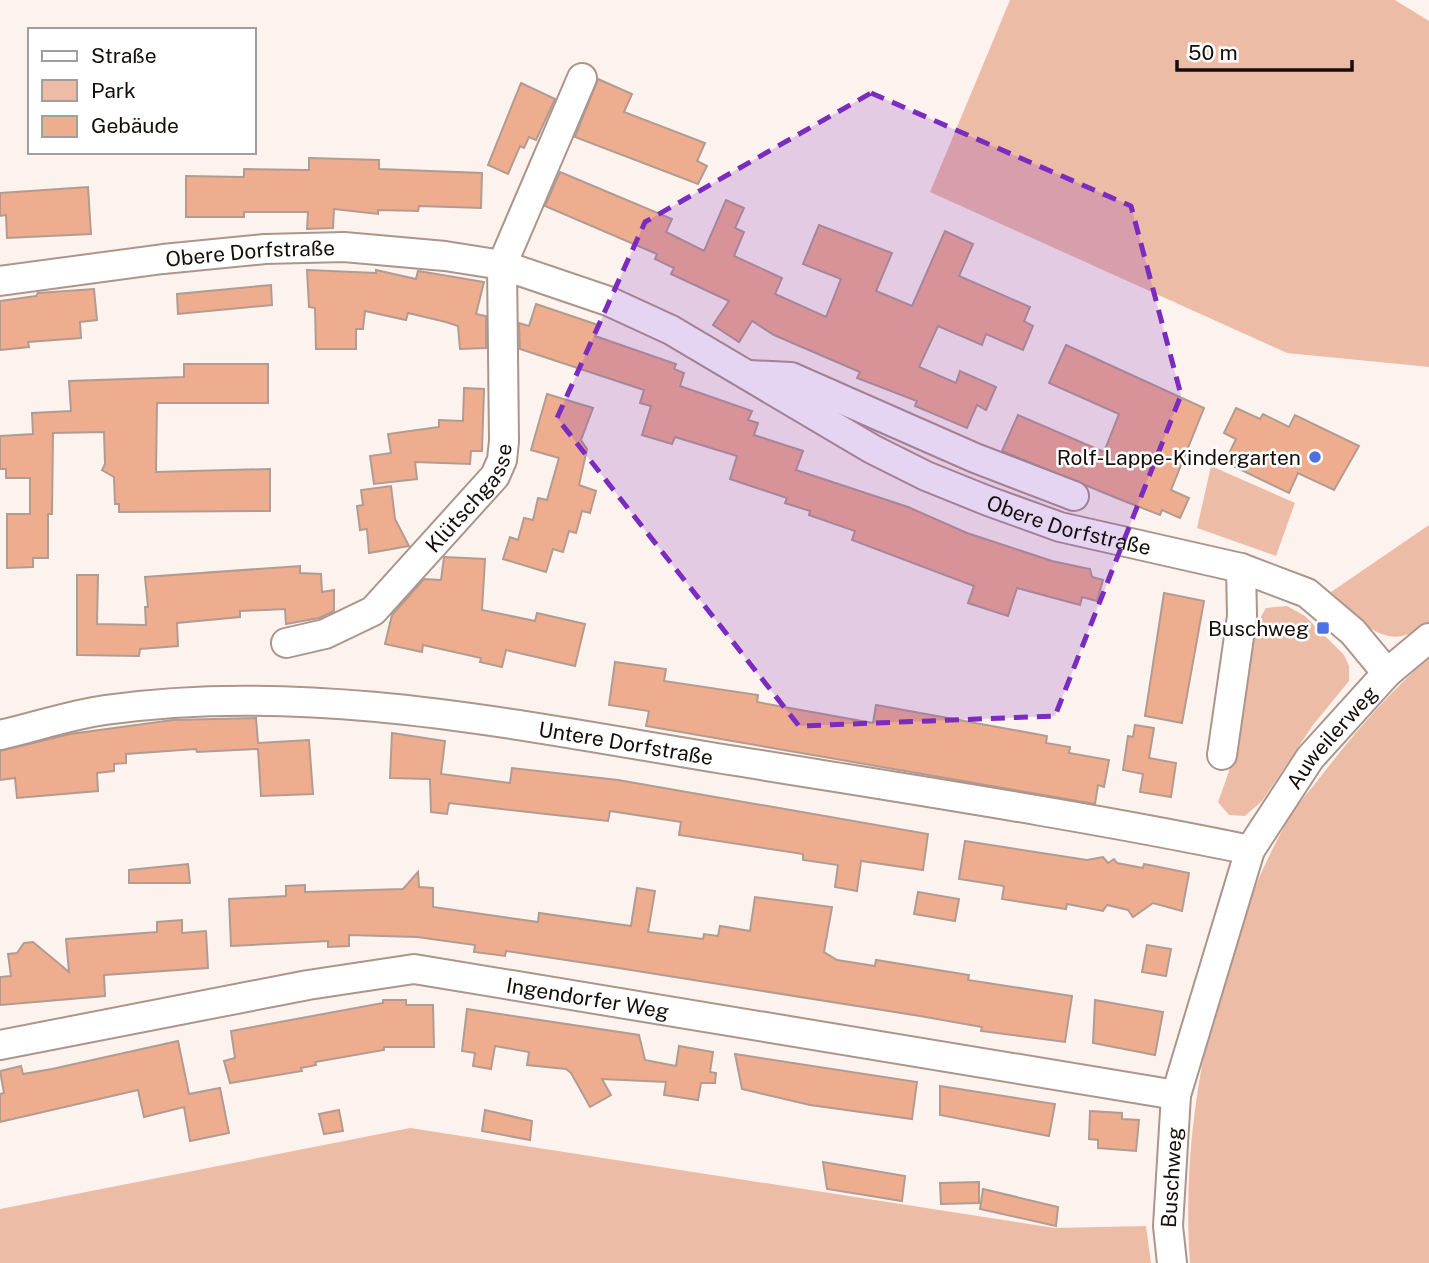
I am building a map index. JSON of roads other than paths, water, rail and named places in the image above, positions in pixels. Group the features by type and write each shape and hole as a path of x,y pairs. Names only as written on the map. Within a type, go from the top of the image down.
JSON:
{"street":[{"path":"502,265 582,78"},
{"name":"Obere Dorfstraße","path":"0,281 163,259 265,249 344,247 432,254 502,265 608,301 671,331 872,449 926,476 1060,527 1241,568 1307,593 1353,632 1387,673"},
{"name":"Klütschgasse","path":"286,643 325,634 373,611 495,476 502,460 504,441 502,265"},
{"name":"Obere Dorfstraße","path":"743,374 790,377 975,458 1074,495"},
{"path":"1222,755 1242,616 1241,568"},
{"name":"Auweilerweg","path":"1250,850 1310,758 1387,673 1429,638"},
{"name":"Untere Dorfstraße","path":"0,735 104,710 223,701 332,704 433,712 989,802 1250,850"},
{"name":"Buschweg","path":"1172,1263 1168,1226 1176,1095 1250,850"},
{"name":"Ingendorfer Weg","path":"0,1045 308,985 414,969 1176,1095"}],"place":[{"name":"Rolf-Lappe-Kindergarten","path":"1315,457"},
{"name":"Buschweg","path":"1323,628"}]}
